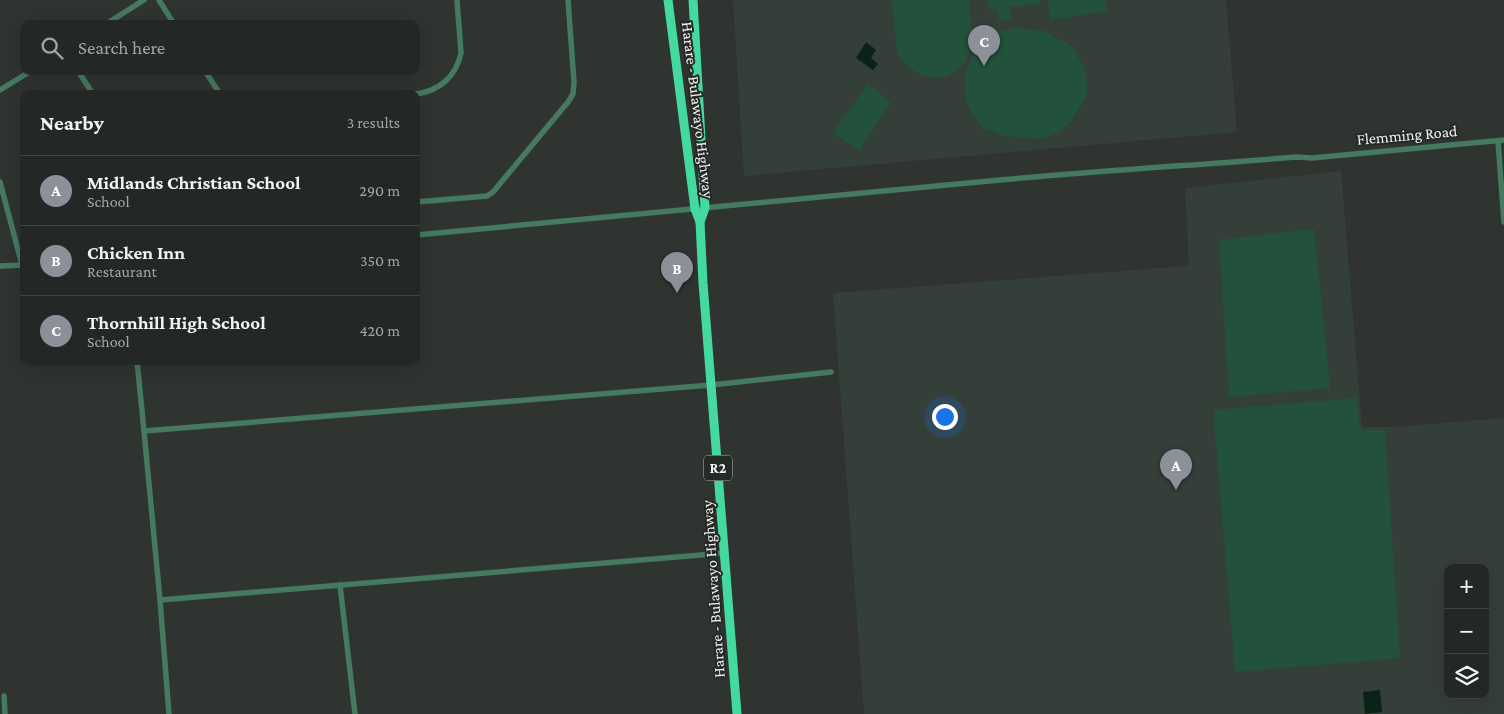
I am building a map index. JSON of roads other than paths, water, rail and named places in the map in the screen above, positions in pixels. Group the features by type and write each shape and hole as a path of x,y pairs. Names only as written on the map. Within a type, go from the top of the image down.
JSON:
{"highway":[{"name":"Harare - Bulawayo Highway","path":"668,0 700,209"},
{"name":"Harare - Bulawayo Highway","path":"693,0 703,283 738,714"}],"street":[{"path":"112,20 144,0"},
{"path":"159,0 172,20"},
{"path":"420,93 440,87 456,70 461,53 457,0"},
{"path":"420,202 487,196 493,192 568,102 572,94 574,82 568,0"},
{"path":"0,90 24,75"},
{"path":"81,75 90,90"},
{"path":"208,75 217,90"},
{"path":"1501,140 1504,222"},
{"name":"Flemming Road","path":"420,235 1010,179 1296,157 1312,158 1501,140"},
{"path":"0,182 20,254"},
{"path":"0,266 20,265"},
{"path":"137,365 169,714"},
{"path":"144,431 711,385 830,372"},
{"path":"160,600 725,553"},
{"path":"340,585 355,714"},
{"path":"4,696 5,714"}],"place":[{"name":"Thornhill High School","path":"984,66"},
{"name":"Chicken Inn","path":"677,293"},
{"name":"Midlands Christian School","path":"1176,490"}]}
